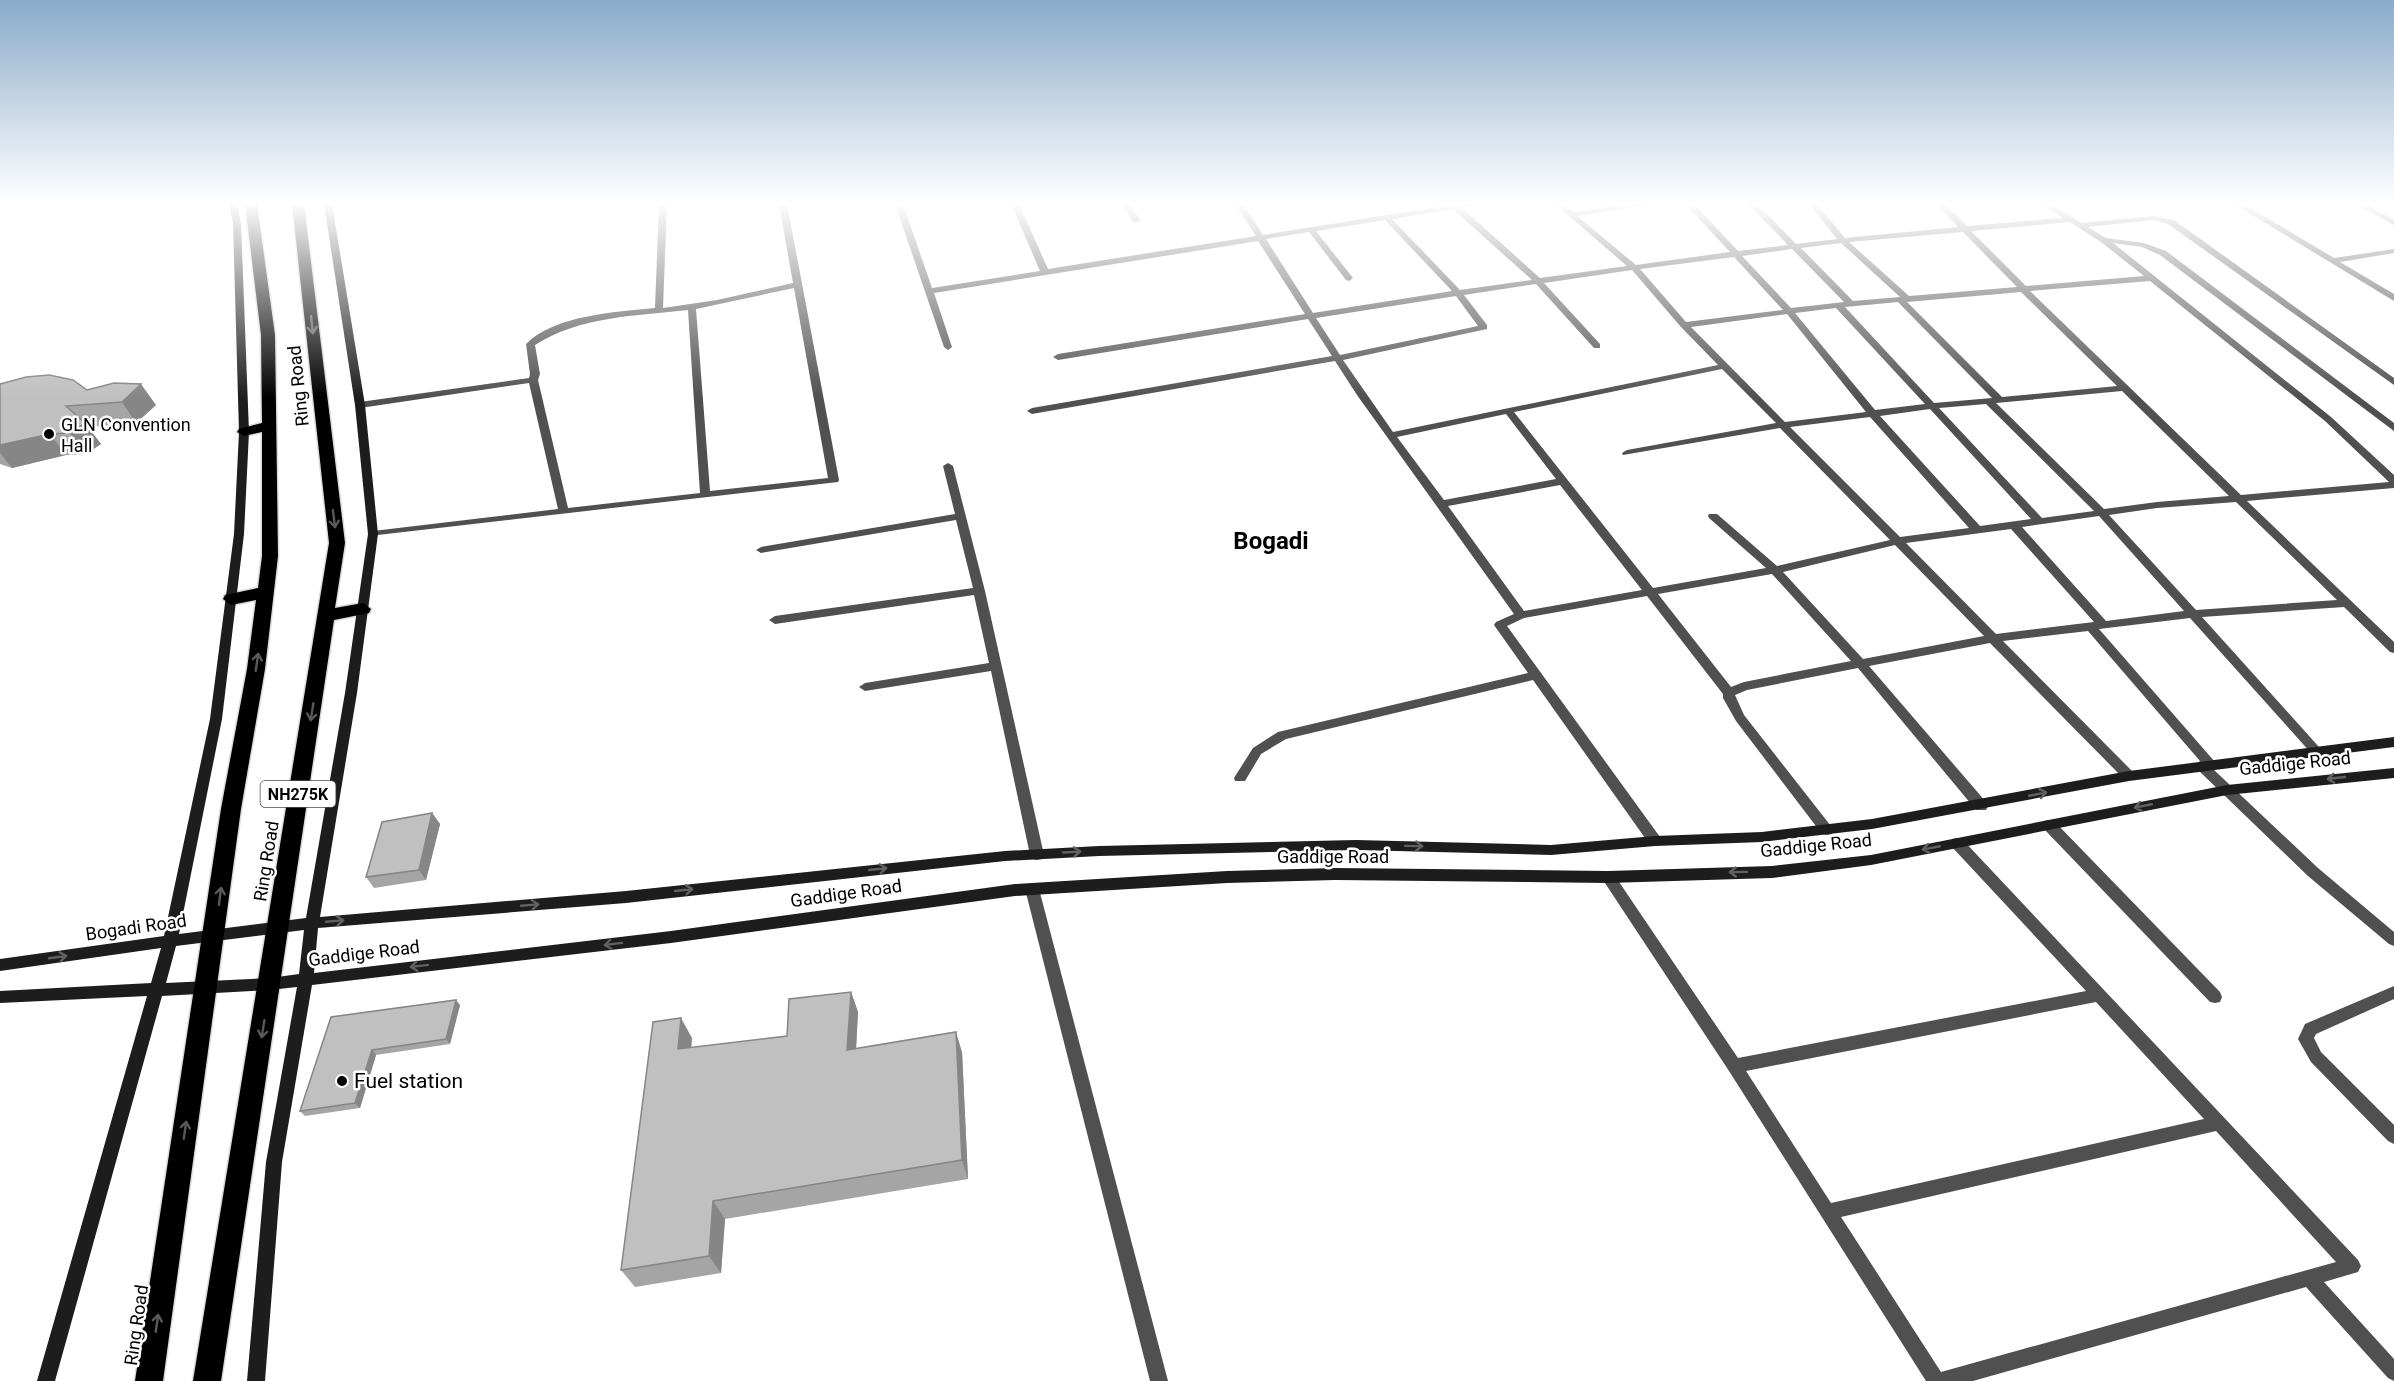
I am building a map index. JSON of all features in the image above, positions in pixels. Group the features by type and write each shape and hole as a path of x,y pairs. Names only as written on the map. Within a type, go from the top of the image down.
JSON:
{"highway":[{"name":"Ring Road","path":"149,1381 215,935 231,809 256,669 270,556 268,335 259,268"},
{"name":"Ring Road","path":"207,1381 270,984 277,926 328,615 337,543 305,268"},
{"path":"244,432 269,426"},
{"path":"231,599 266,592"},
{"path":"328,615 363,609"}],"main road":[{"path":"46,1381 170,942 216,719 239,534 244,432 239,268"},
{"path":"256,1381 274,1162 306,980 312,923 373,534 360,405 338,268"},
{"name":"Gaddige Road","path":"277,926 626,897 1037,855 1356,845 1551,850 1655,841 1762,837 1827,830 1981,806 2129,776 2315,750 2394,742"},
{"name":"Gaddige Road","path":"270,984 671,937 1032,889 1227,877 1324,874 1608,877 1772,872 1871,860 2227,790 2394,773"},
{"name":"Bogadi Road","path":"0,965 277,926"},
{"path":"0,997 270,984"}],"street":[{"path":"659,311 661,268"},
{"path":"373,534 834,480 793,268"},
{"path":"920,268 948,346"},
{"path":"1043,268 1045,273"},
{"path":"928,291 1073,268"},
{"path":"1281,268 1391,435 1521,615"},
{"path":"1341,268 1349,278"},
{"path":"1032,411 1338,358 1484,327 1457,292 1435,268"},
{"path":"1524,268 1597,346"},
{"path":"1058,357 1310,315 1622,268"},
{"path":"1634,268 1684,326 2129,776"},
{"path":"1751,268 1789,311 1873,414 1977,530"},
{"path":"1815,268 1851,304"},
{"path":"1871,268 1904,300 1994,400 2101,512 2315,750"},
{"path":"2003,268 2236,497 2394,648"},
{"path":"2139,268 2328,419 2394,483"},
{"path":"2183,268 2394,428"},
{"path":"2236,268 2394,382"},
{"path":"2346,268 2390,292 2394,298"},
{"path":"1684,326 1838,305 2151,278"},
{"path":"564,511 533,380 535,374 530,344 552,330 599,319 692,307 796,285"},
{"path":"1838,305 2039,521"},
{"path":"692,307 705,494"},
{"path":"1391,435 1725,366"},
{"path":"360,405 533,380"},
{"path":"1628,453 1784,425 1932,406 2124,388"},
{"path":"1508,411 1729,693 1729,699 1740,718 1827,830"},
{"path":"948,466 979,591 1037,855"},
{"path":"1441,504 1564,481"},
{"path":"1655,841 1500,625 1521,615 1775,570 1899,541 2101,512 2394,483"},
{"path":"760,550 960,516"},
{"path":"1713,516 1775,570 1859,662 1981,806"},
{"path":"2014,525 2227,790 2313,872 2394,940"},
{"path":"775,621 979,591"},
{"path":"1729,693 1744,686 1859,662 1994,638 2193,614 2346,603"},
{"path":"865,687 995,666"},
{"path":"1240,778 1257,751 1282,735 1536,675"},
{"path":"2049,825 2215,997"},
{"path":"1941,1381 2352,1266 1957,843"},
{"path":"1608,877 1734,1066 1936,1381"},
{"path":"1032,889 1159,1381"},
{"path":"2394,992 2310,1029 2306,1039 2316,1057 2394,1136"},
{"path":"1734,1066 2098,994"},
{"path":"1828,1212 2219,1123"},
{"path":"2309,1278 2394,1372"}],"building":[{"path":"49,375 73,380 87,390 114,383 141,384 122,402 66,406 85,423 70,433 50,434 0,445 0,384 26,377"},
{"path":"432,813 419,870 366,877 382,822"},
{"path":"851,992 847,1050 956,1032 962,1160 713,1201 709,1256 621,1270 653,1022 681,1018 678,1049 787,1036 789,999"},
{"name":"Fuel station","path":"456,1000 446,1039 372,1050 355,1103 300,1111 331,1017"}],"place":[{"name":"GLN Convention Hall","path":"49,434"},
{"name":"Fuel station","path":"342,1081"}],"district":[{"name":"Bogadi","path":"1271,541"}]}
